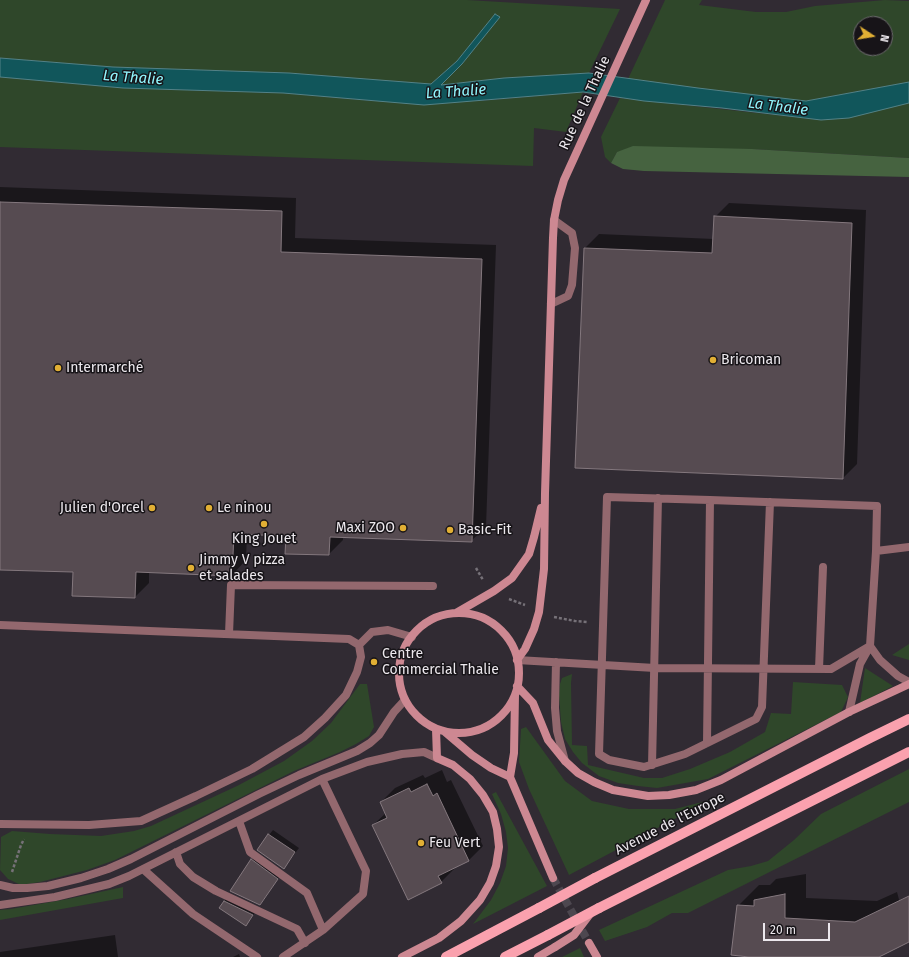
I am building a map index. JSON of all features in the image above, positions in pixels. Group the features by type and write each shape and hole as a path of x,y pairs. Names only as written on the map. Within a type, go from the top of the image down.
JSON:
{"main road":[{"name":"Avenue de l'Europe","path":"446,957 595,878 909,719"},
{"path":"505,957 909,752"}],"street":[{"name":"Rue de la Thalie","path":"545,493 554,220 558,200 564,180 646,0"},
{"path":"456,613 505,584 512,578 521,566 529,554 545,493"},
{"path":"517,660 534,630 541,600 544,569 545,493"},
{"path":"510,777 491,768 440,730 424,722 413,712 405,700 400,684 399,667 403,651 421,627 432,620 456,613 472,615 488,621 501,631 511,644 517,660 519,673 516,690 514,753 510,777 554,878"},
{"path":"516,690 533,703 548,740 565,761 578,773 613,790 648,796 669,795 696,790 721,780 849,712 909,683"},
{"path":"440,730 458,733 473,732 487,726 499,718 508,707 516,690"},
{"path":"402,957 439,938 461,921 480,900 490,884 496,866 499,847 493,812 483,795 470,779 452,765 438,758 440,730"},
{"path":"538,957 574,935 595,910"},
{"path":"589,943 597,957"}],"lane":[{"path":"551,304 568,296 572,286 575,248 572,233 554,220"},
{"path":"770,502 762,707 756,718 686,754 644,767 609,760 599,754 608,497 658,498 710,500 770,502 877,506 876,551 870,646 860,664 849,712"},
{"path":"652,765 658,498"},
{"path":"707,743 710,500"},
{"path":"876,551 909,547"},
{"path":"819,669 823,567"},
{"path":"228,634 231,585 433,586"},
{"path":"0,625 349,639 359,645 361,657 358,672 346,695 325,718 304,737 252,769 141,821 89,825 0,824"},
{"path":"359,645 372,632 388,630 412,637"},
{"path":"517,660 655,668 831,669 870,646"},
{"path":"870,646 880,660 898,676 909,683"},
{"path":"556,662 555,716 557,731 565,761"},
{"path":"0,885 13,888 48,886 88,876 132,859 259,794 299,775 357,751 379,735 394,712 405,700"},
{"path":"0,905 55,897 109,884 322,779 367,762 402,754 424,752 438,758"},
{"path":"283,957 323,930 363,894 366,871 322,779"},
{"path":"239,821 250,852 307,893 323,930"},
{"path":"176,852 180,864 192,877 216,891 297,929 305,943"},
{"path":"143,868 192,914 257,957"}],"path":[{"path":"10,879 21,844 35,824"}],"green space":[{"path":"0,0 467,0 620,9 589,73 504,78 440,85 462,64 499,17 486,25 457,61 431,84 289,73 113,67 0,58"},
{"path":"665,0 702,0 699,5 756,12 786,12 815,6 885,0 909,1 909,82 806,101 628,79"},
{"path":"0,77 123,88 283,93 374,101 479,101 583,92 566,132 534,128 533,166 0,147"},
{"path":"620,98 821,120 909,103 909,158 752,149 617,152 611,163 605,157 601,137"},
{"path":"633,146 752,149 909,158 909,177 644,171 623,169 611,163 617,152"},
{"path":"909,644 909,660 892,655"},
{"path":"865,668 893,686 860,703"},
{"path":"572,674 572,745 587,746 588,765 644,778 662,778 690,769 730,752 765,732 771,713 791,714 793,682 842,685 848,697 841,712 708,779 657,788 618,783 599,776 582,763 573,752 565,739 561,722 559,695 562,678"},
{"path":"360,684 367,684 374,727 369,736 356,744 294,771 115,860 87,870 40,882 21,885 8,879 0,870 1,837 12,831 101,836 134,831 151,826 237,786 284,761 312,741 331,723"},
{"path":"526,727 565,781 592,801 629,809 675,809 710,800 569,875 529,789 519,762 521,729"},
{"path":"909,769 909,802 688,913 672,913 647,927 605,941 599,930 728,870 768,861 794,840 821,814"},
{"path":"496,792 547,886 473,924 491,900 500,883 506,866 508,848 506,832 501,814 492,794"},
{"path":"123,887 123,898 0,920 0,910 68,899"},
{"path":"580,948 584,957 562,957"}],"water":[{"name":"La Thalie","path":"495,14 500,17 462,64 441,85 504,78 589,73 806,101 909,82 909,103 849,118 821,120 722,108 644,101 583,92 424,105 283,93 123,88 0,77 0,58 113,67 289,73 431,84 457,61"}],"building":[{"path":"0,202 282,211 281,252 482,259 472,542 330,537 329,555 285,554 286,536 234,534 232,576 136,572 135,598 72,596 73,572 0,570"},
{"name":"Bricoman","path":"714,216 852,223 843,479 575,468 584,248 712,253"},
{"name":"Feu Vert","path":"427,784 433,796 437,793 469,861 438,876 442,883 408,900 372,825 387,818 380,802 409,788 411,792"},
{"path":"268,834 295,852 284,869 257,850"},
{"path":"251,859 278,879 260,905 230,891"},
{"path":"785,894 785,918 855,922 909,896 909,942 879,957 749,957 731,955 737,905 754,906 754,900"},
{"path":"224,901 253,915 246,926 219,908"}],"tunnel":[{"path":"553,878 589,943"}],"place":[{"name":"Bricoman","path":"713,360"},
{"name":"Intermarché","path":"58,368"},
{"name":"Julien d'Orcel","path":"152,508"},
{"name":"Le ninou","path":"209,508"},
{"name":"King Jouet","path":"264,524"},
{"name":"Maxi ZOO","path":"403,528"},
{"name":"Basic-Fit","path":"450,530"},
{"name":"Jimmy V pizza et salades","path":"191,568"},
{"name":"Centre Commercial Thalie","path":"374,662"},
{"name":"Feu Vert","path":"421,843"}]}
